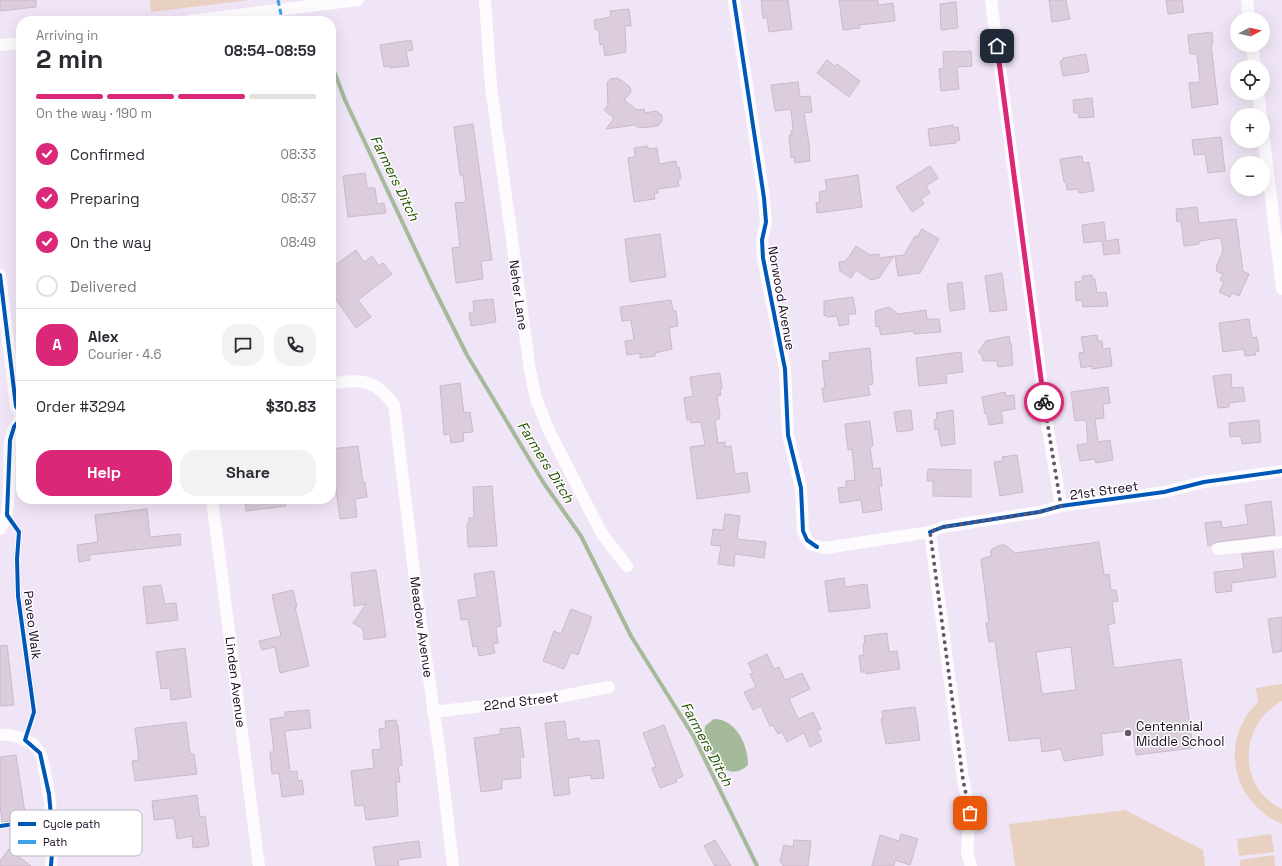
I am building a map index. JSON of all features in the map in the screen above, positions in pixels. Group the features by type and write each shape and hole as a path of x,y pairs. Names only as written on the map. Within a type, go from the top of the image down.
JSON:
{"street":[{"path":"229,16 358,0"},
{"name":"Neher Lane","path":"485,0 491,87 530,370 536,399 549,431 602,534 627,566"},
{"name":"Norwood Avenue","path":"734,0 764,198 766,222 762,240 763,258 785,369 788,435 801,488 803,531 807,540 817,547"},
{"path":"991,0 1047,423 1061,506"},
{"path":"1246,0 1248,12"},
{"path":"0,45 16,43"},
{"path":"1265,148 1282,282"},
{"path":"0,275 5,356 16,406"},
{"name":"Meadow Avenue","path":"336,384 366,382 378,387 394,405 417,596 453,866"},
{"path":"0,529 7,515 10,440 16,424"},
{"name":"21st Street","path":"817,547 825,548 930,532 943,527 1032,514 1061,506 1164,492 1204,482 1282,471"},
{"name":"Linden Avenue","path":"213,504 259,866"},
{"path":"930,532 963,780 970,813 967,852 971,866"},
{"path":"1218,549 1282,542"},
{"name":"22nd Street","path":"433,712 558,697 609,687"},
{"path":"0,735 13,735 25,740 40,753 49,794 50,810"},
{"path":"51,866 52,856"}],"shaded area":[{"path":"150,0 249,0 151,12"},
{"path":"1282,684 1282,701 1268,711 1257,724 1251,739 1249,755 1250,771 1257,786 1267,799 1282,809 1282,824 1265,814 1252,801 1242,786 1236,769 1235,752 1238,734 1245,718 1258,702 1256,688"},
{"path":"1125,810 1203,850 1205,866 1015,866 1009,824"},
{"path":"1271,834 1274,852 1239,856 1237,839"},
{"path":"1274,855 1275,866 1240,866 1240,860"}],"water":[{"path":"714,719 729,723 739,734 743,742 746,749 748,765 739,771 731,771 723,768 711,753 707,744 705,726"}],"building":[{"path":"0,0 36,0 36,7 0,11"},
{"path":"761,0 788,0 792,29 769,32 767,18 763,18"},
{"path":"839,0 878,0 878,5 893,3 895,21 859,25 860,28 843,30"},
{"path":"1049,0 1066,0 1070,19 1052,22"},
{"path":"1166,0 1182,0 1184,12 1168,14"},
{"path":"956,2 958,28 941,30 940,4"},
{"path":"629,9 631,26 625,26 626,52 605,56 603,44 600,45 599,31 595,29 594,20 611,17 610,11"},
{"path":"1212,32 1213,44 1211,44 1218,104 1192,108 1189,83 1200,82 1197,54 1190,54 1188,35"},
{"path":"411,40 413,50 406,51 409,66 390,68 390,66 384,67 380,45"},
{"path":"971,51 972,66 958,67 959,89 941,91 939,69 944,68 943,52"},
{"path":"1086,54 1089,72 1063,76 1060,61 1063,60 1063,58"},
{"path":"827,60 835,66 837,64 860,81 849,97 817,73"},
{"path":"618,78 630,87 631,92 624,100 637,110 644,109 645,113 656,111 662,115 662,121 658,126 639,128 635,125 606,129 614,118 604,110 608,105 607,83 610,79"},
{"path":"798,82 800,97 810,96 812,112 804,113 810,150 810,161 795,163 794,157 791,158 789,135 792,135 791,131 793,130 791,109 775,111 771,85"},
{"path":"1092,98 1094,117 1079,118 1078,113 1074,113 1073,100"},
{"path":"473,124 492,260 481,261 483,279 456,283 452,248 460,247 455,203 466,202 463,175 460,175 454,127"},
{"path":"953,125 954,128 958,127 960,140 956,141 956,143 930,146 928,129"},
{"path":"1221,137 1225,171 1208,173 1205,154 1194,155 1192,140"},
{"path":"648,146 648,149 657,148 659,164 676,161 677,167 679,167 681,179 678,179 679,186 658,189 658,193 654,194 655,199 634,202 628,158 635,157 634,148"},
{"path":"1082,156 1083,163 1089,162 1094,191 1079,193 1078,189 1067,190 1060,159"},
{"path":"930,166 938,178 926,186 930,193 921,199 924,204 912,212 896,187"},
{"path":"365,173 367,188 375,188 377,204 384,203 386,213 348,217 343,176"},
{"path":"858,175 862,207 817,213 816,203 820,202 819,192 827,190 825,180"},
{"path":"1197,207 1199,223 1236,219 1243,271 1249,274 1239,296 1232,293 1230,297 1219,292 1224,282 1220,280 1223,274 1216,271 1216,267 1223,251 1221,238 1199,241 1199,244 1184,246 1181,221 1177,222 1176,209"},
{"path":"1104,222 1106,241 1118,239 1120,253 1104,255 1102,241 1084,243 1082,225"},
{"path":"922,229 939,239 920,273 898,276 895,256 904,255 915,236 917,237"},
{"path":"660,234 666,277 630,282 625,239"},
{"path":"856,246 870,255 879,254 880,258 894,256 879,278 871,280 856,270 851,278 840,271 839,262 846,261"},
{"path":"356,250 364,262 372,256 379,266 383,263 392,274 358,300 371,317 356,328 336,300 336,264"},
{"path":"1002,273 1007,310 990,312 985,276"},
{"path":"1092,275 1092,279 1095,279 1097,293 1106,292 1108,306 1083,307 1082,300 1076,301 1075,282 1083,281 1082,276"},
{"path":"962,282 965,309 950,311 947,284"},
{"path":"853,297 856,314 848,314 849,324 839,326 837,316 824,316 824,301"},
{"path":"493,299 496,322 471,326 469,313 474,313 473,301"},
{"path":"671,300 673,311 676,311 678,326 669,328 672,349 655,353 655,356 640,358 640,353 627,355 625,341 634,340 631,320 622,321 620,307"},
{"path":"889,307 898,314 926,310 927,319 939,319 941,332 914,334 914,331 881,335 879,326 876,327 875,311"},
{"path":"1249,319 1252,338 1257,337 1259,351 1255,352 1256,355 1245,356 1244,349 1223,352 1219,323"},
{"path":"1097,335 1098,341 1102,341 1103,349 1110,348 1112,366 1092,369 1092,366 1081,368 1079,353 1084,352 1081,337"},
{"path":"1009,336 1013,365 998,367 997,361 983,361 982,355 978,352 986,341"},
{"path":"870,348 873,384 868,385 870,395 824,402 822,388 825,388 822,361 830,360 829,353"},
{"path":"961,352 963,372 946,374 947,383 919,386 916,358"},
{"path":"720,373 722,389 720,389 721,395 717,396 720,416 719,419 715,420 718,443 725,442 725,447 731,446 735,474 747,472 750,492 697,499 690,447 705,445 701,422 691,423 690,420 687,420 684,398 693,396 690,377"},
{"path":"1231,374 1232,388 1243,387 1245,401 1229,403 1229,407 1218,408 1213,376"},
{"path":"460,383 464,413 470,412 473,432 463,433 464,441 451,443 450,434 444,435 440,386"},
{"path":"1108,387 1110,403 1103,404 1104,418 1095,419 1098,442 1110,440 1113,460 1096,463 1095,459 1080,461 1077,445 1088,443 1086,420 1075,421 1071,392"},
{"path":"1005,392 1006,396 1014,395 1015,409 1001,411 1003,423 989,425 987,414 985,414 982,397"},
{"path":"911,410 913,430 897,432 894,412"},
{"path":"953,410 955,444 941,446 938,429 935,430 934,420 937,419 936,413"},
{"path":"1259,420 1261,442 1242,444 1241,436 1230,437 1229,423"},
{"path":"870,421 873,446 870,447 873,469 880,468 882,486 879,486 882,510 863,513 861,500 840,503 838,488 846,487 846,481 855,480 852,449 848,450 845,424"},
{"path":"358,446 363,482 365,482 367,497 355,499 357,517 340,519 336,489 336,448"},
{"path":"1017,455 1023,492 1000,496 994,462 1003,461 1002,457"},
{"path":"928,469 971,470 971,497 933,496 933,481 927,481"},
{"path":"492,486 497,546 468,547 467,524 469,524 469,518 474,518 473,487"},
{"path":"1271,501 1275,535 1217,542 1208,546 1205,523 1221,521 1222,528 1248,524 1245,505"},
{"path":"245,504 286,504 286,506 246,511"},
{"path":"147,509 150,537 180,534 181,545 89,555 90,560 79,562 77,545 98,542 95,515"},
{"path":"725,514 740,516 737,539 766,542 764,558 735,554 734,566 718,564 721,546 711,545 713,529 723,530"},
{"path":"1099,542 1104,575 1109,574 1111,590 1116,590 1118,601 1112,602 1115,623 1108,625 1114,668 1181,659 1193,748 1136,755 1133,730 1101,734 1103,755 1064,761 1061,749 1042,752 1040,738 1009,741 995,641 989,642 986,623 989,623 981,559 991,556 991,550 1000,545 1005,545 1015,553","holes":["1071,647 1076,690 1042,694 1036,652"]},
{"path":"1273,551 1276,577 1231,583 1232,591 1216,593 1214,572 1244,569 1242,554"},
{"path":"376,570 386,637 364,640 363,629 353,623 366,604 354,606 351,573"},
{"path":"494,571 501,626 496,627 498,643 493,644 495,653 479,656 477,646 473,647 468,619 461,620 458,600 477,597 474,574"},
{"path":"844,578 845,587 867,584 870,608 829,612 825,581"},
{"path":"161,585 165,604 176,603 178,620 147,624 143,587"},
{"path":"293,590 297,607 295,607 309,666 280,673 275,647 262,650 259,641 281,636 272,595"},
{"path":"571,609 592,617 578,655 571,652 564,669 543,661 554,631 561,634"},
{"path":"1282,617 1282,651 1273,653 1268,619"},
{"path":"887,633 889,652 897,651 900,669 866,674 866,672 861,672 859,656 864,655 864,636"},
{"path":"7,645 14,705 0,706 0,646"},
{"path":"185,648 191,697 171,700 170,688 161,689 156,652"},
{"path":"767,654 774,669 779,667 785,680 802,673 810,689 789,699 798,719 813,712 821,729 817,730 822,741 810,747 804,733 787,742 782,732 778,734 773,725 770,726 761,706 753,710 744,692 756,687 750,674 753,673 748,663"},
{"path":"915,707 920,740 886,744 881,719 883,719 882,711"},
{"path":"309,710 311,728 285,731 290,772 297,771 298,781 302,780 304,794 282,797 279,773 272,774 270,752 274,752 270,719 285,717 285,712"},
{"path":"396,720 398,725 402,765 398,766 400,782 396,782 398,816 366,820 364,805 355,806 351,771 374,768 372,750 381,749 379,729 386,728 385,721"},
{"path":"565,721 567,740 579,738 580,742 599,740 604,778 591,779 591,775 568,778 570,794 554,796 545,723"},
{"path":"186,722 190,754 194,754 197,774 135,781 132,761 139,760 135,728"},
{"path":"664,725 683,776 676,779 677,782 660,788 652,768 656,767 643,733"},
{"path":"520,727 524,757 520,757 521,778 502,780 502,789 481,792 474,738 501,734 500,729"},
{"path":"16,755 25,810 10,810 10,821 2,822 0,805 0,757"},
{"path":"197,795 200,817 205,816 209,846 193,848 192,836 177,839 174,818 154,820 152,801"},
{"path":"901,834 918,839 910,865 895,860 894,866 872,866 880,835 899,841"},
{"path":"715,840 731,866 715,866 704,846"},
{"path":"794,840 811,841 808,866 783,866 780,862 784,845 793,847"},
{"path":"419,841 421,857 398,860 399,866 376,866 373,847"},
{"path":"9,849 10,856 18,856 31,866 0,866 0,861"}],"waterway":[{"name":"Farmers Ditch","path":"336,76 345,100 430,281 467,355 543,482 581,536 631,636 694,737 757,866"}],"marked path":[{"path":"278,0 281,16"}],"cycle path":[{"path":"734,0 764,198 766,222 762,240 763,258 785,369 788,435 801,488 803,531 807,540 817,547"},
{"path":"0,275 16,406"},
{"name":"Paveo Walk","path":"16,424 10,440 7,515 19,532 17,559 18,596 34,712 25,740 40,753 49,794 50,810"},
{"path":"930,532 943,527 1039,512 1061,506 1164,492 1204,482 1282,471"},
{"path":"0,826 10,825"},
{"name":"Paveo Walk","path":"51,866 52,856"}],"way so far":[{"path":"970,813 963,780 930,532 943,527 1040,512 1061,506 1044,402"}],"place":[{"name":"Centennial Middle School","path":"1128,733"}],"route":[{"path":"997,46 1044,402"}]}
